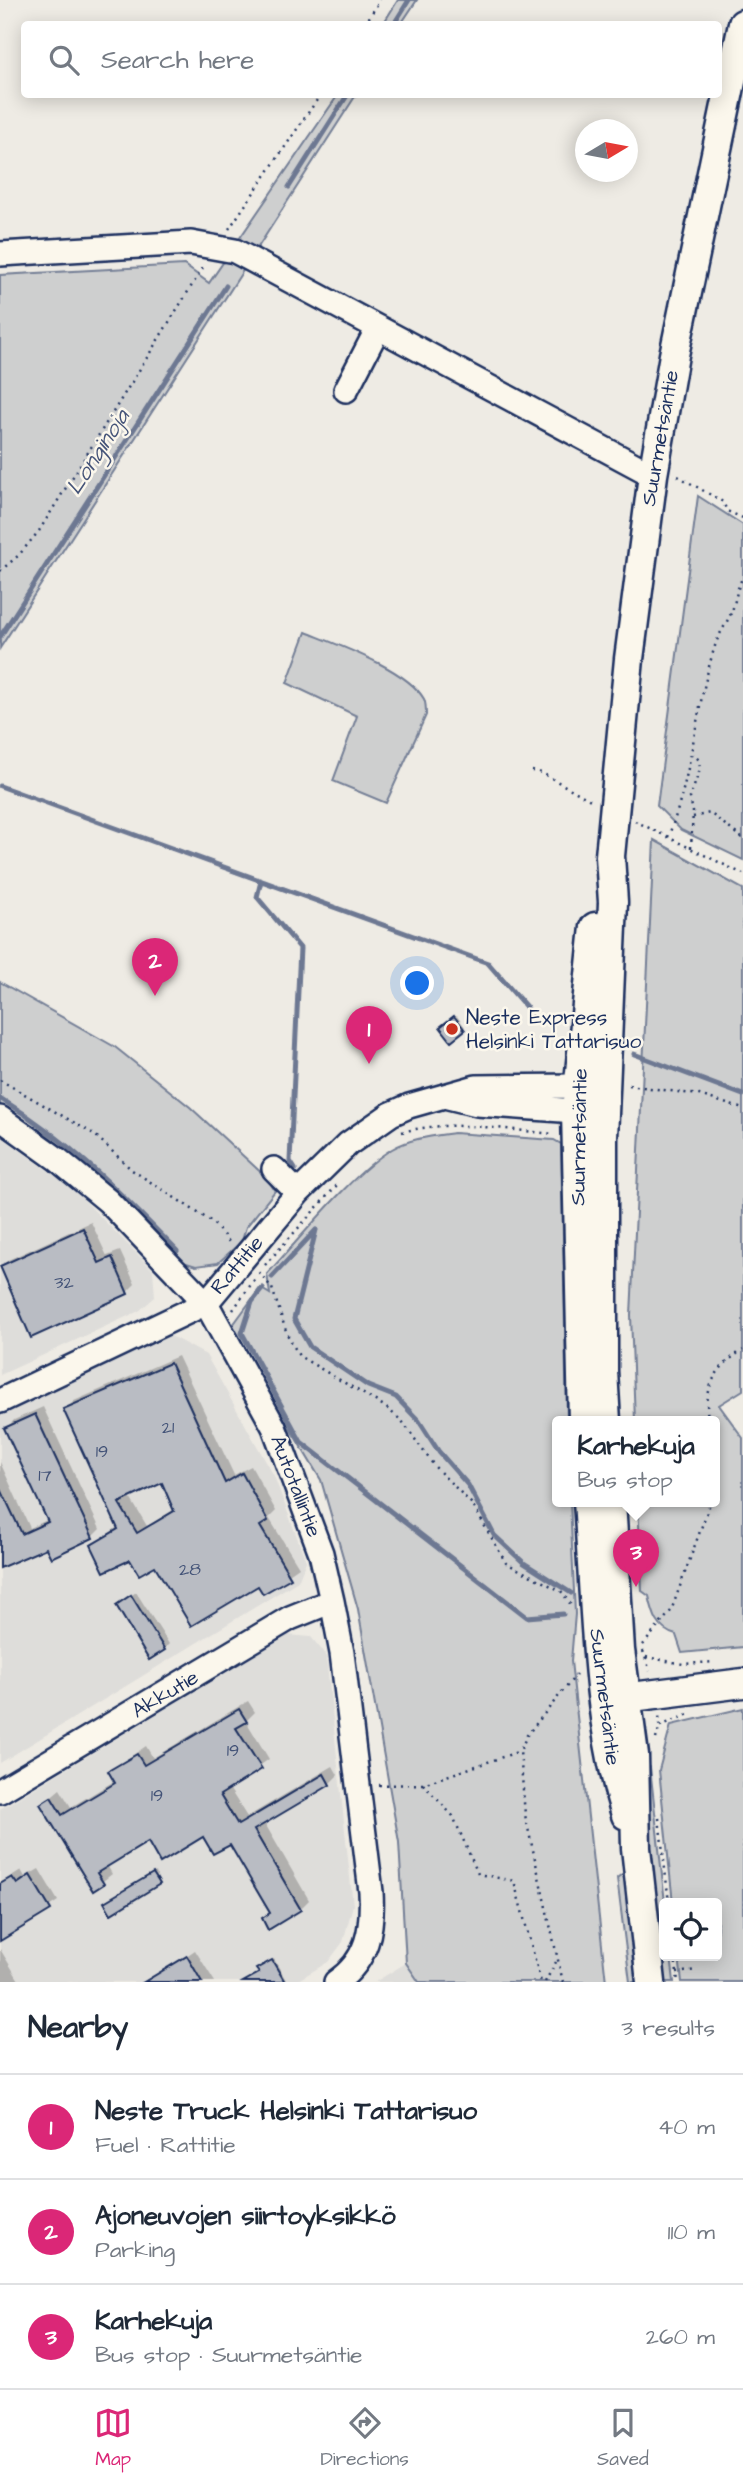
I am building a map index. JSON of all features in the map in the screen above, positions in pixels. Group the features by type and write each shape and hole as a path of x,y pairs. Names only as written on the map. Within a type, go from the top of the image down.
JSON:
{"main road":[{"name":"Suurmetsäntie","path":"606,1416 603,1371 613,1091 613,902 610,856 629,659 665,476 674,355 743,24"},
{"name":"Suurmetsäntie","path":"583,1416 577,1111 598,900 610,856"},
{"name":"Suurmetsäntie","path":"589,1507 614,1700"},
{"name":"Suurmetsäntie","path":"611,1507 620,1650 610,1758 636,1848 664,1977"},
{"path":"614,1700 743,1684"}],"street":[{"path":"0,254 191,243 235,251 665,476"},
{"path":"346,390 378,328"},
{"name":"Rattitie","path":"0,1401 206,1303 251,1264 298,1193 348,1144 376,1123 409,1106 476,1087 577,1111 613,1091"},
{"name":"Autotallintie","path":"0,1118 57,1159 108,1201 206,1303 274,1427 288,1460 321,1553 342,1653 372,1915 362,1958 352,1971 336,1982"},
{"path":"274,1169 298,1193"},
{"name":"Akkutie","path":"0,1791 290,1618 332,1601"}],"path":[{"path":"367,21 380,0"},
{"path":"0,571 39,531 173,313 318,98"},
{"path":"665,476 723,502 727,511 743,518"},
{"path":"668,837 679,810 680,794 693,754 699,714 717,641 732,612 743,578"},
{"path":"691,848 693,817 690,798 700,769 699,760 693,754"},
{"path":"693,817 710,813 743,839"},
{"path":"0,1080 94,1134 132,1170 212,1222 272,1288 287,1334 299,1356 384,1406 402,1421 435,1467 472,1504 506,1563 561,1591 569,1599 575,1614"},
{"path":"613,1091 699,1094 743,1109"},
{"path":"396,1134 424,1127 455,1126 577,1111"},
{"path":"222,1335 251,1264 341,1180"},
{"path":"707,1416 705,1400 712,1377 743,1350"},
{"path":"642,1647 671,1611 708,1507"},
{"path":"646,1657 683,1664 719,1662"},
{"path":"563,1982 556,1962 534,1847 524,1815 520,1751 527,1735 567,1690 580,1670"},
{"path":"358,1785 423,1784 520,1751"},
{"path":"423,1784 453,1816 478,1874 514,1881 543,1982"},
{"path":"664,1977 673,1961"},
{"path":"543,1982 556,1962"},
{"path":"664,1977 696,1970"},
{"path":"664,1977 678,1982"}],"shaded area":[{"path":"398,0 417,0 403,21 385,21"},
{"path":"336,98 354,98 0,648 0,275 184,265 209,283"},
{"path":"698,496 743,525 743,860 681,830 657,806"},
{"path":"306,632 388,668 415,688 424,699 426,715 386,803 333,781 357,716 287,683"},
{"path":"654,840 743,889 743,1390 719,1405 743,1438 743,1647 682,1653 676,1635 660,1625 649,1596 642,1591 638,1507 720,1507 720,1416 635,1416 631,1315"},
{"path":"0,982 115,1047 190,1107 267,1178 275,1191 246,1227 242,1241 218,1263 196,1266 183,1262 47,1134 0,1105"},
{"path":"454,1133 554,1140 561,1144 567,1416 552,1416 552,1507 570,1507 575,1614 571,1661 606,1982 419,1982 406,1963 399,1842 358,1609 321,1480 230,1329 260,1288 270,1294 267,1274 361,1173 392,1149 422,1138"},
{"path":"0,1136 72,1188 153,1270 155,1297 139,1311 0,1375"},
{"path":"169,1335 206,1355 274,1476 306,1561 298,1581 0,1763 0,1414"},
{"path":"288,1635 311,1637 326,1655 353,1905 343,1942 328,1962 295,1982 0,1982 0,1809"},
{"path":"743,1708 743,1982 682,1982 680,1961 722,1961 722,1898 672,1898 659,1770 671,1725"},
{"path":"642,1762 650,1767 664,1898 659,1898 659,1959"},
{"path":"622,1874 626,1882 640,1982 630,1982 617,1878"},
{"path":"659,1961 672,1961 674,1982 661,1982"},
{"path":"406,1963 419,1982 375,1982"}],"building":[{"name":"Neste Express Helsinki Tattarisuo","path":"454,1016 465,1030 451,1041 440,1027"},
{"path":"83,1228 99,1263 112,1257 128,1294 31,1338 0,1266"},
{"path":"170,1363 225,1483 242,1473 268,1521 260,1526 291,1578 263,1594 258,1586 191,1626 155,1566 139,1575 130,1560 104,1572 91,1545 118,1529 63,1409","holes":["162,1483 174,1511 137,1533 119,1503"]},
{"path":"35,1414 93,1538 51,1558 46,1548 0,1568 0,1487 22,1534 48,1522 4,1428"},
{"path":"131,1595 165,1650 149,1660 116,1605"},
{"path":"239,1709 247,1722 236,1728 262,1769 220,1795 238,1825 324,1774 330,1785 254,1830 301,1910 268,1930 262,1918 270,1913 230,1845 213,1854 203,1837 160,1863 148,1842 97,1873 104,1884 93,1891 40,1804 51,1797 62,1815 115,1783 108,1771 137,1754 144,1765"},
{"path":"153,1873 160,1884 111,1914 104,1902"},
{"path":"30,1875 51,1910 0,1941 0,1884 12,1877 17,1884"},
{"path":"187,1956 202,1982 144,1982"},
{"path":"272,1960 285,1982 243,1982 259,1973 256,1969"}],"waterway":[{"name":"Longinoja","path":"396,21 409,0"},
{"name":"Longinoja","path":"289,187 345,98"},
{"name":"Longinoja","path":"0,637 226,286"},
{"path":"0,786 488,963 540,1023"},
{"path":"261,881 257,897 300,948 290,1161 295,1169"},
{"path":"634,1054 743,1095"},
{"path":"0,1098 72,1150 177,1251"},
{"path":"316,1230 294,1319 310,1347 368,1386 396,1397 419,1421 439,1452 468,1485 494,1535 524,1563 571,1593"},
{"path":"272,1277 316,1230"},
{"path":"263,1288 252,1302 242,1333 301,1442 527,1617 563,1614"}],"place":[{"name":"Ajoneuvojen siirtoyksikkö","path":"155,996"},
{"name":"Neste Express Helsinki Tattarisuo","path":"452,1029"},
{"name":"Neste Truck Helsinki Tattarisuo","path":"369,1064"},
{"name":"Karhekuja","path":"636,1587"}]}
